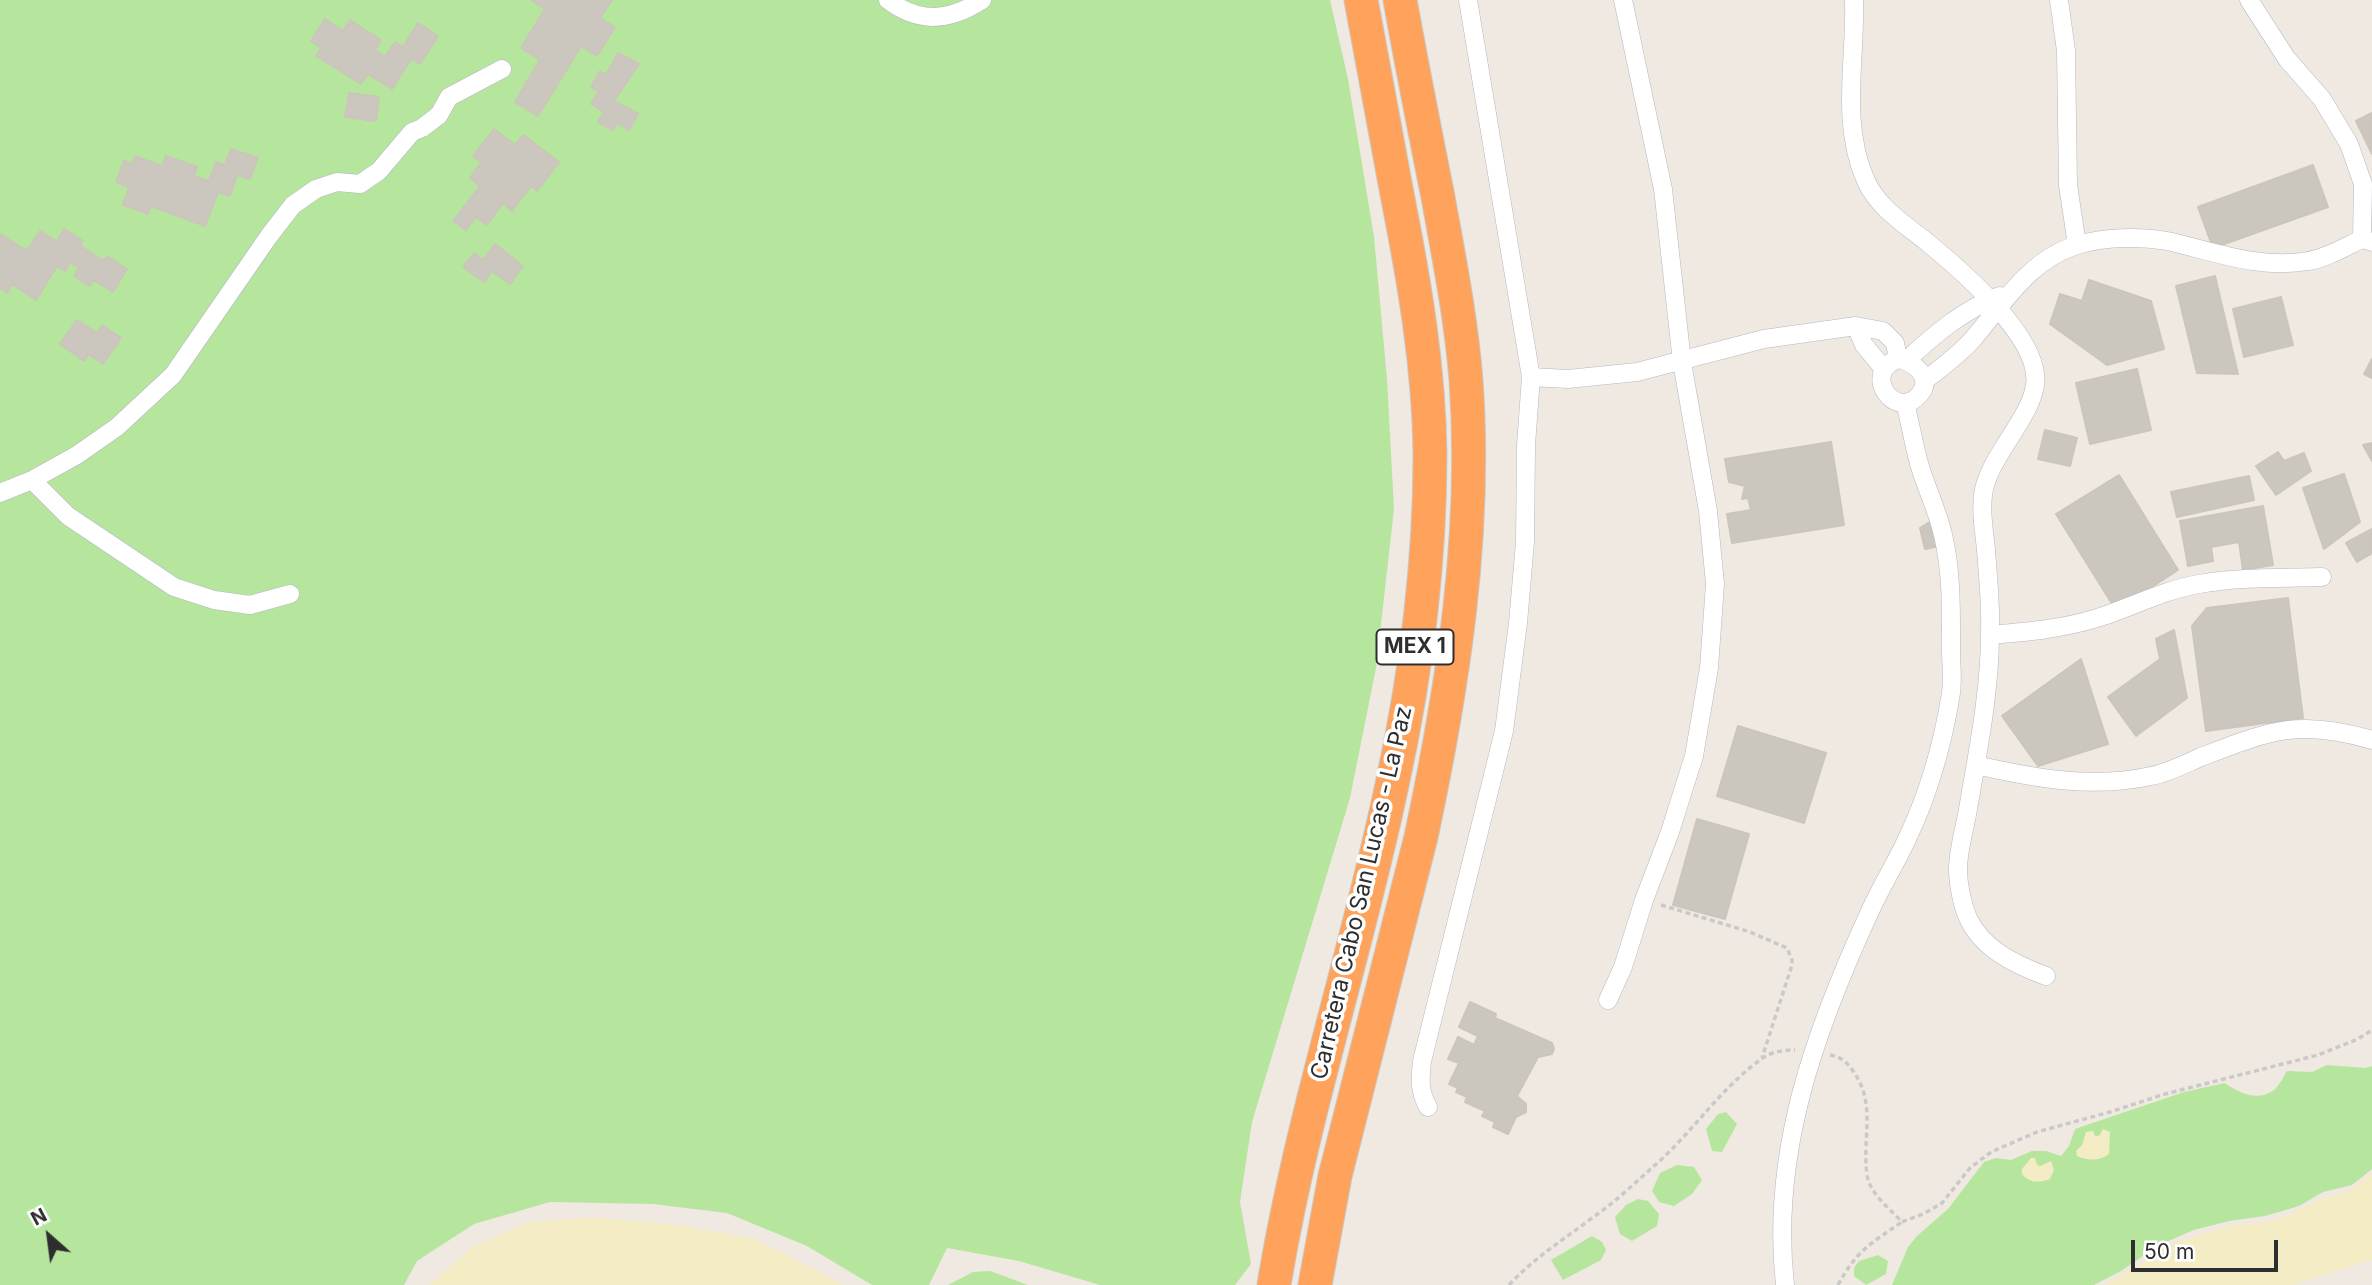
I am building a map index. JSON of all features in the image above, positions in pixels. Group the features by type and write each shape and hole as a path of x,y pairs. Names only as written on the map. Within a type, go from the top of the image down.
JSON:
{"highway":[{"name":"Carretera Cabo San Lucas - La Paz","path":"1274,1285 1300,1152 1394,779 1415,656 1423,576 1430,456 1426,367 1414,280 1361,0"},
{"name":"Carretera Cabo San Lucas - La Paz","path":"1315,1285 1335,1176 1421,837 1441,743 1459,622 1464,563 1468,436 1462,339 1451,265 1400,0"}],"street":[{"path":"888,0 898,8 930,19 968,9 982,0"},
{"path":"1428,1107 1421,1094 1422,1060 1504,731 1525,542 1526,445 1531,377 1468,0"},
{"path":"1608,1000 1623,967 1694,756 1709,668 1715,584 1708,510 1682,362 1663,190 1623,0"},
{"path":"1854,0 1849,107 1857,158 1867,184 1899,221 1927,242 1993,303 2018,334 2034,362 2035,387 2025,410 1991,468 1981,504 1990,635 1976,765 1957,868 1969,919 1983,939 1997,952 2021,967 2046,975"},
{"path":"2059,0 2066,51 2068,185 2077,245"},
{"path":"1856,327 1864,345 1896,362 1915,365 1924,380 1924,389 1906,403 1897,402 1886,391 1881,376 1896,362 1965,312 1993,303 2051,258 2077,245 2123,237 2166,241 2204,251 2277,263 2308,261 2367,241 2363,184 2349,144 2322,99 2287,60 2249,0"},
{"path":"0,493 32,480 77,455 117,427 173,375 293,205 316,189 337,182 360,184 379,171 412,132 439,115 449,97 502,69"},
{"path":"1924,380 1971,341 1993,303"},
{"path":"1531,377 1568,379 1637,372 1764,339 1856,327 1882,331 1895,343 1896,362"},
{"path":"1785,1285 1783,1187 1798,1100 1813,1051 1871,908 1909,836 1938,760 1951,690 1951,615 1945,545 1921,469 1906,403"},
{"path":"32,480 68,516 174,587 214,600 250,605 290,594"},
{"path":"1990,635 2058,628 2098,618 2129,605 2197,584 2243,579 2322,577"},
{"path":"1976,765 2023,776 2113,783 2154,776 2249,738 2279,731 2308,727 2341,730 2372,740"}],"path":[{"path":"1644,900 1750,932 1787,948 1792,965 1762,1058"},
{"path":"1838,1285 1851,1262 1863,1249 1902,1222 1942,1203 1970,1168 1992,1152 2037,1132 2165,1094 2318,1055 2358,1040 2372,1030"},
{"path":"1509,1285 1524,1269 1593,1218 1654,1166 1678,1144 1729,1086 1762,1058 1779,1051 1813,1051 1837,1056 1850,1066 1862,1084 1868,1114 1867,1174 1872,1189 1902,1222"}],"green space":[{"path":"0,0 1330,0 1348,79 1374,237 1387,379 1394,509 1376,668 1350,798 1252,1122 1240,1202 1251,1264 1235,1285 1100,1285 1019,1261 947,1248 929,1285 872,1285 807,1246 727,1213 653,1204 550,1202 474,1224 417,1261 404,1285 0,1285"},
{"path":"2327,1065 2365,1068 2372,1066 2372,1169 2352,1185 2323,1192 2299,1206 2265,1216 2194,1230 2159,1245 2121,1271 2094,1285 1892,1285 1908,1247 1948,1209 1984,1162 1996,1158 2011,1160 2032,1151 2046,1151 2061,1156 2069,1146 2075,1129 2184,1092 2225,1083 2242,1093 2255,1096 2268,1094 2276,1088 2287,1071 2312,1072"},
{"path":"1726,1112 1737,1124 1722,1152 1712,1151 1706,1129 1718,1114"},
{"path":"1677,1165 1694,1167 1702,1180 1692,1194 1674,1206 1659,1202 1652,1191 1660,1173"},
{"path":"1638,1199 1648,1201 1659,1214 1657,1226 1632,1241 1620,1234 1615,1217 1626,1205"},
{"path":"1592,1236 1602,1242 1606,1250 1601,1260 1563,1280 1551,1260"},
{"path":"1878,1255 1888,1261 1886,1274 1866,1285 1854,1276 1854,1268 1859,1261"},
{"path":"990,1271 1028,1285 948,1285 973,1272"}],"sand":[{"path":"2103,1129 2110,1132 2109,1154 2093,1160 2077,1156 2076,1151 2082,1145 2086,1132 2093,1131 2095,1136 2099,1136"},
{"path":"2031,1158 2035,1158 2040,1166 2051,1161 2054,1170 2050,1179 2034,1181 2022,1174 2022,1169"},
{"path":"2372,1173 2372,1260 2292,1285 2104,1285 2177,1242 2237,1224 2259,1223 2287,1216 2321,1199 2351,1190"},
{"path":"592,1217 678,1225 753,1238 844,1285 429,1285 472,1247 529,1222"}],"building":[{"path":"531,0 612,0 600,18 615,27 597,56 581,46 538,116 515,102 540,60 521,48 545,9"},
{"path":"325,19 343,31 350,20 381,40 375,50 385,57 395,42 403,47 418,23 438,36 420,64 411,59 392,89 368,74 361,84 316,56 321,48 311,41"},
{"path":"618,53 639,64 614,101 638,114 629,130 617,123 613,130 598,122 604,112 591,104 599,91 591,87 600,71 606,75"},
{"path":"349,93 379,97 376,121 345,117"},
{"path":"2372,113 2372,154 2356,121"},
{"path":"494,129 515,145 523,135 559,162 537,191 531,186 512,211 503,203 487,225 476,217 466,230 453,221 480,186 470,178 481,162 473,156"},
{"path":"231,149 258,158 250,179 237,175 230,196 218,192 205,226 151,206 148,214 123,205 129,187 116,182 124,161 132,164 135,156 162,166 166,156 197,167 194,176 209,181 216,162 225,165"},
{"path":"2313,165 2328,207 2213,248 2198,207"},
{"path":"64,229 83,241 80,246 103,261 107,256 127,269 113,292 94,280 90,286 74,276 79,268 70,262 65,271 57,266 36,300 12,284 7,293 0,288 0,234 27,251 40,231 57,241"},
{"path":"495,244 523,266 510,284 492,271 484,282 463,267 474,253 483,260"},
{"path":"2215,276 2238,374 2197,373 2176,286"},
{"path":"2089,280 2151,301 2164,349 2107,365 2050,324 2060,294 2082,301"},
{"path":"2281,297 2293,345 2244,357 2233,309"},
{"path":"77,320 97,333 102,325 121,338 103,364 89,354 84,361 60,344"},
{"path":"2372,359 2372,378 2364,374"},
{"path":"2137,369 2151,430 2090,444 2076,383"},
{"path":"2045,430 2077,438 2070,466 2038,459"},
{"path":"1831,442 1844,525 1732,543 1727,514 1751,510 1748,498 1742,499 1745,486 1729,482 1725,459"},
{"path":"2372,443 2372,461 2363,445"},
{"path":"2278,452 2284,461 2304,453 2311,471 2276,495 2256,466"},
{"path":"2344,474 2360,522 2324,549 2303,488"},
{"path":"2119,475 2178,570 2116,610 2056,514"},
{"path":"2249,476 2254,500 2177,517 2171,492"},
{"path":"2263,506 2273,565 2243,570 2239,542 2211,547 2213,561 2188,566 2180,521"},
{"path":"1938,517 1945,545 1925,549 1920,528"},
{"path":"2372,529 2372,553 2357,562 2346,543"},
{"path":"2288,598 2303,718 2206,731 2192,626 2207,608"},
{"path":"2174,630 2187,698 2136,736 2108,697 2160,659 2156,639"},
{"path":"2081,659 2108,744 2038,766 2002,716"},
{"path":"1738,726 1826,753 1804,823 1717,796"},
{"path":"1697,819 1749,834 1725,919 1673,905"},
{"path":"1470,1002 1496,1014 1495,1018 1552,1043 1554,1049 1552,1054 1538,1057 1517,1096 1526,1104 1526,1112 1516,1117 1508,1134 1493,1127 1495,1122 1482,1116 1485,1111 1465,1102 1467,1097 1456,1092 1458,1088 1449,1084 1459,1063 1448,1059 1458,1037 1474,1045 1478,1036 1459,1027"}]}
